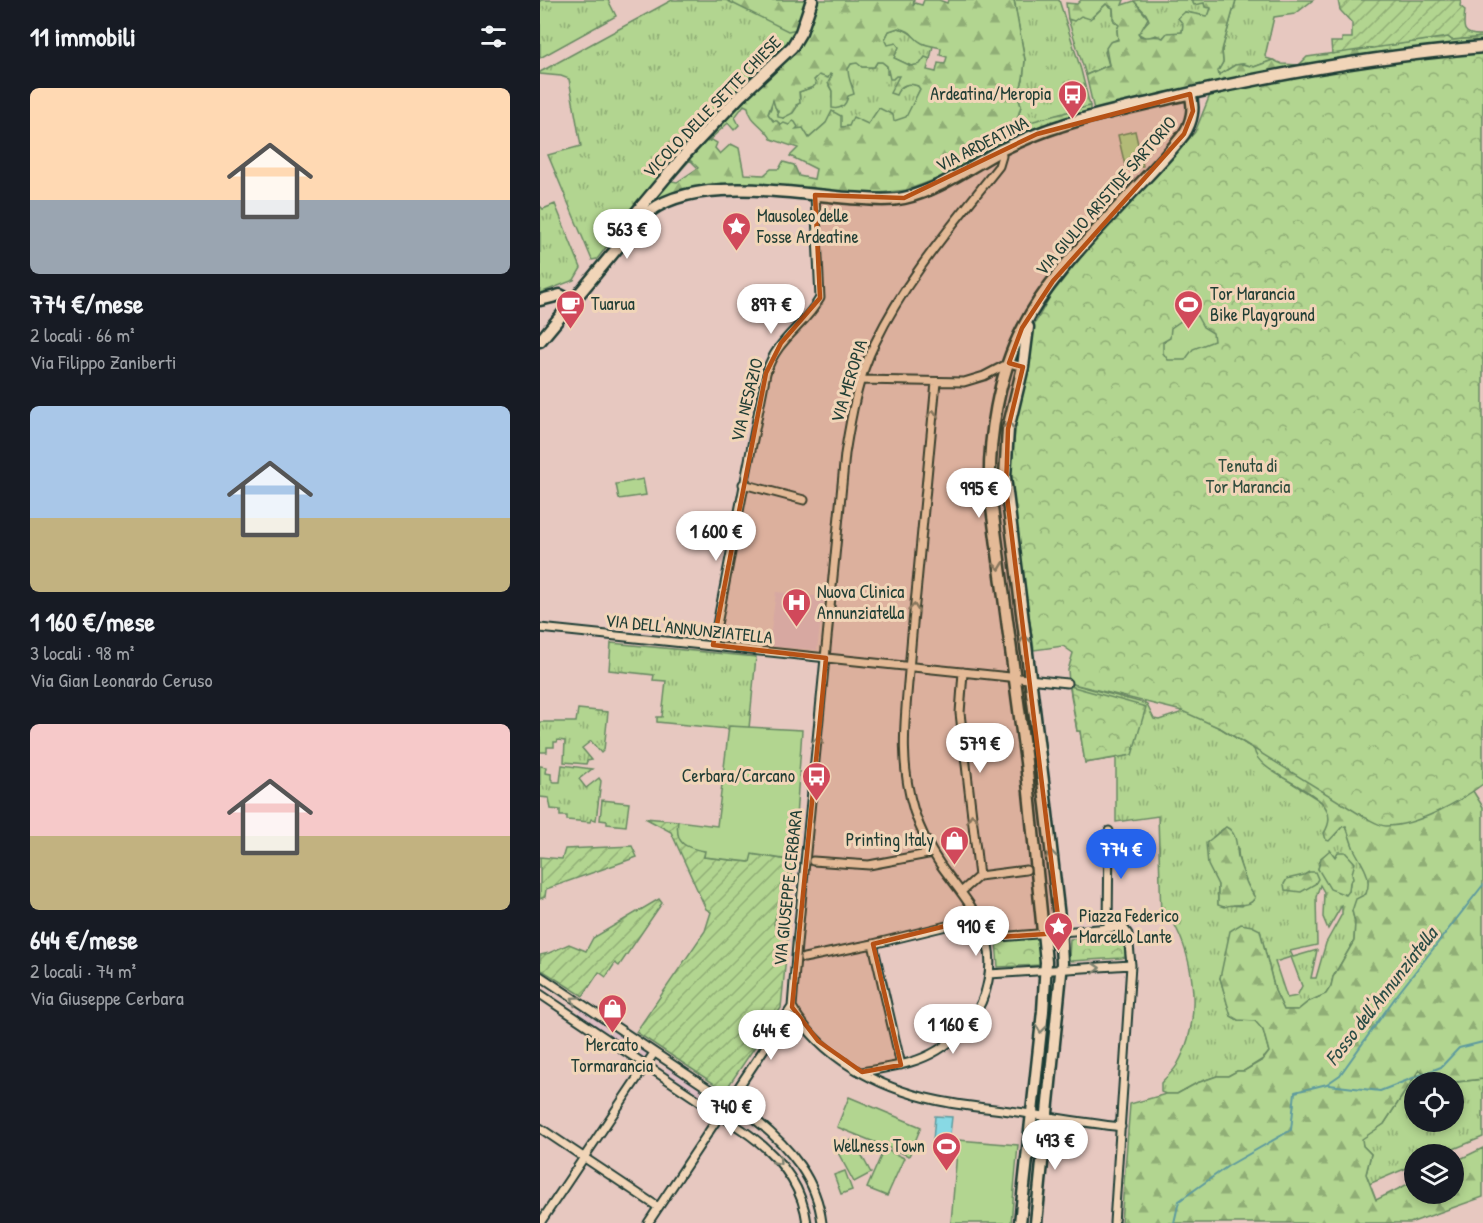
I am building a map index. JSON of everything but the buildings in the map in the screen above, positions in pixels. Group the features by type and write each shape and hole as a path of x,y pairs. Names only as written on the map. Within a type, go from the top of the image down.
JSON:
{"street":[{"name":"VICOLO DELLE SETTE CHIESE","path":"630,233 635,214 687,152 740,96 792,47 800,34 812,0"},
{"name":"VIA ARDEATINA","path":"540,341 643,217 657,206 691,194 736,189 872,200 904,198 938,185 1037,134 1063,125 1263,78 1483,47"},
{"name":"VIA GIULIO ARISTIDE SARTORIO","path":"1044,934 1026,762 990,486 991,448 996,414 1009,363 1018,338 1030,316 1066,265 1184,134 1189,127 1193,111 1190,94"},
{"name":"VIA MEROPIA","path":"826,658 845,454 852,411 861,380 875,343 893,309 999,166 1001,151"},
{"name":"VIA NESAZIO","path":"713,645 743,484 768,368 781,343 819,298 815,195"},
{"path":"540,300 560,295 574,302"},
{"name":"VIA GIULIO ARISTIDE SARTORIO","path":"1030,316 1024,345 1023,367 1006,445 1005,477 1060,933"},
{"path":"861,380 971,381 1009,363 1023,367"},
{"path":"862,1072 901,1065 933,1053 961,1032 978,1008 989,974 986,938 979,918 933,853 914,811 904,763 904,727 936,382"},
{"path":"743,484 804,500"},
{"path":"994,529 1010,527"},
{"name":"VIA DELL'ANNUNZIATELLA","path":"540,628 1014,677"},
{"name":"VIA GIUSEPPE CERBARA","path":"792,1007 796,944 826,658"},
{"path":"963,672 960,713 979,876"},
{"path":"1014,677 1067,683"},
{"path":"1108,928 1109,831"},
{"path":"813,861 869,865 933,853"},
{"path":"961,892 979,876 1026,870"},
{"path":"804,957 873,944 979,918"},
{"path":"986,938 1123,927 1128,934 1131,965 1114,1223"},
{"path":"1036,1223 1062,970 1060,933"},
{"path":"1020,1223 1046,971 1044,934"},
{"path":"873,944 901,1065"},
{"path":"989,974 1131,965"},
{"path":"540,976 761,1125 791,1152 805,1171 817,1200 822,1223"},
{"path":"540,994 752,1137 775,1158 790,1177 802,1201 807,1223"},
{"path":"648,1223 792,1007 822,1045 862,1072 897,1089 922,1097 1121,1127"},
{"path":"540,1223 654,1053"},
{"path":"752,1137 761,1125"},
{"path":"540,1128 658,1207"}],"highlighted area":[{"path":"1190,94 1193,111 1184,134 1053,281 1022,328 1009,363 1023,367 1008,429 1006,488 1060,933 986,938 982,917 873,944 901,1065 862,1072 818,1041 792,1007 826,658 713,645 766,373 781,343 820,298 815,195 904,198 1037,134"}],"shaded area":[{"name":"Nuova Clinica Annunziatella","path":"776,592 824,597 817,650 769,646"},
{"name":"Mercato Tormarancia","path":"581,1009 648,1053 644,1059 576,1015"},
{"name":"Mercato Tormarancia","path":"668,1067 718,1101 714,1107 664,1073"}],"green space":[{"path":"540,0 608,0 616,16 540,58"},
{"path":"672,0 805,0 797,29 791,40 680,152 597,259 592,260 548,155 581,146 569,79 540,74 540,72"},
{"path":"726,0 805,0 797,29 788,31"},
{"path":"813,0 914,0 913,6 915,3 922,5 924,0 939,0 947,3 948,0 1014,0 1025,60 1018,97 1021,106 1015,126 1090,106 1090,111 1032,129 937,179 907,190 869,194 721,184 683,190 648,204 667,180 677,182 698,168 690,160 674,178 669,177 746,94 753,92 755,86 790,53","holes":["898,28 910,32 922,43 941,48 940,55 947,57 945,64 938,63 936,72 927,70 930,59 925,57 920,64 911,66 894,58 899,47 896,43 888,45 885,39 889,31","877,62 882,62 887,66 890,79 899,76 890,93 896,95 902,87 908,84 918,86 920,89 906,117 894,121 893,115 879,108 868,124 853,117 849,126 841,127 841,116 832,111 826,123 809,138 803,128 796,129 798,127 795,122 781,125 773,121 768,114 773,100 778,117 783,118 793,113 796,105 800,103 799,92 813,87 816,84 814,80 819,75 828,78 830,74 832,75 828,83 832,91 832,108 840,107 848,96 854,94 848,73 851,64 874,67","744,105 748,107 751,116 771,139 798,148 790,156 816,169 814,179 799,176 794,165 783,162 779,169 771,169 764,175 744,174 739,148 731,144 720,154 715,148 717,143 712,140 707,142 728,123 734,130 739,125 735,117"]},
{"path":"1014,0 1059,0 1090,106 1015,127 1021,106 1018,97 1025,60"},
{"path":"1081,0 1124,0 1122,5 1134,1 1148,18 1138,33 1140,36 1163,38 1167,33 1182,32 1183,24 1178,18 1185,12 1206,16 1209,14 1211,8 1205,7 1204,3 1194,5 1192,0 1236,0 1222,50 1223,62 1218,71 1219,75 1235,65 1243,64 1254,67 1273,60 1282,64 1299,65 1307,57 1448,37 1452,40 1483,37 1483,43 1214,84 1094,110 1086,75 1109,65 1106,48 1110,42 1118,40 1119,25 1114,21 1113,8 1106,4 1090,19 1081,16 1074,21 1068,19 1066,3 1077,4"},
{"path":"1192,0 1192,3 1204,3 1211,8 1209,15 1206,16 1185,12 1182,32 1168,33 1163,38 1156,35 1146,38 1137,33 1149,20 1134,1"},
{"path":"1236,0 1313,0 1295,14 1274,17 1265,56 1273,60 1254,67 1243,64 1235,65 1219,75 1218,71 1223,62 1222,50"},
{"path":"1338,0 1461,0 1460,6 1465,10 1465,30 1471,34 1483,35 1483,37 1452,40 1448,37 1332,54 1331,42 1342,42 1342,38 1352,38 1352,23 1340,10"},
{"path":"1106,4 1113,8 1113,19 1119,25 1118,39 1113,41 1105,52 1109,65 1086,75 1068,19 1081,16 1093,17"},
{"path":"898,28 923,43 933,46 930,59 925,58 920,65 911,66 894,58 885,39 889,31"},
{"name":"Tenuta di Tor Marancia","path":"1483,52 1483,784 1437,812 1411,822 1383,826 1364,817 1222,729 1182,711 1069,683 1068,670 1073,653 1063,646 1034,650 1011,473 1016,420 1027,372 1029,345 1034,325 1051,295 1089,247 1195,132 1210,95 1253,84 1415,59"},
{"path":"857,62 862,67 874,67 877,62 882,62 887,66 887,74 899,76 899,89 909,83 918,86 920,89 907,117 894,122 841,127 826,123 809,138 771,119 768,114 772,98 778,114 783,118 796,108 799,92 813,87 814,80 819,75 830,73 832,75 829,86 832,98 848,96 853,87 848,79 847,69 851,64"},
{"path":"1135,131 1143,166 1126,170 1118,135"},
{"path":"555,204 581,268 574,280 540,293 540,206 543,209"},
{"name":"Tor Marancia Bike Playground","path":"1191,305 1203,327 1213,333 1214,341 1193,349 1185,360 1168,360 1163,353 1163,342 1170,338 1171,328 1185,318 1188,306"},
{"path":"643,479 646,495 619,499 616,484"},
{"path":"611,643 756,657 749,728 728,729 657,722 657,717 662,717 666,681 653,680 654,675 609,670"},
{"path":"1069,683 1143,703 1147,705 1154,719 1159,720 1180,713 1182,709 1222,729 1254,749 1270,769 1322,802 1330,813 1329,825 1336,835 1342,826 1346,826 1354,848 1367,871 1369,886 1366,894 1352,911 1355,922 1354,941 1326,994 1308,1002 1298,1010 1284,1010 1275,991 1260,930 1220,978 1231,1016 1238,1020 1255,1020 1263,1030 1269,1052 1263,1059 1244,1071 1237,1071 1228,1076 1217,1076 1197,1083 1177,1094 1161,1092 1161,1083 1175,1068 1185,1048 1193,1011 1193,992 1191,973 1180,937 1172,920 1161,917 1158,816 1116,822 1116,758 1085,763 1080,731 1077,731","holes":["1223,829 1238,849 1242,873 1253,894 1242,906 1218,904 1213,837","1330,851 1350,882 1349,891 1318,869 1321,858","1320,885 1324,892 1323,917 1328,929 1342,905 1342,914 1326,943 1316,978 1311,978 1317,950 1293,957 1290,951 1317,945 1316,897","1291,957 1302,986 1297,996 1287,998 1275,962"]},
{"path":"1070,686 1146,707 1132,755 1085,763"},
{"path":"578,709 608,712 604,750 601,753 591,741 582,748 592,760 587,761 586,764 564,762 565,741 558,740 554,742 554,747 547,747 547,752 540,752 540,722 576,722"},
{"path":"729,726 802,730 788,935 778,932 774,924 789,877 789,860 752,854 750,862 704,857 705,851 683,844 678,835 678,821 717,826"},
{"path":"1222,729 1468,783 1483,807 1483,1079 1464,1081 1464,1072 1423,1072 1419,1070 1418,1072 1404,1072 1404,1093 1384,1124 1362,1139 1363,1146 1371,1154 1366,1174 1376,1200 1404,1186 1404,1204 1463,1204 1410,1223 1121,1223 1130,1104 1166,1094 1177,1094 1197,1083 1217,1076 1228,1076 1237,1071 1244,1071 1263,1060 1269,1052 1263,1030 1255,1021 1238,1020 1231,1016 1220,978 1230,931 1241,924 1260,930 1275,991 1284,1010 1298,1010 1308,1002 1326,994 1354,941 1355,922 1352,911 1356,899 1366,894 1368,882 1366,871 1354,849 1346,826 1342,827 1329,841 1326,840 1324,833 1329,819 1325,807 1315,797 1271,770 1260,760 1254,749"},
{"path":"562,765 592,769 579,779 586,788 599,778 601,781 596,820 591,819 590,822 567,820 567,816 560,816 560,810 551,809 549,798 540,797 540,766 546,767 545,773 551,774 554,782 560,782"},
{"path":"602,800 629,803 626,826 607,824 607,821 600,820"},
{"path":"645,818 678,821 680,839 687,845 705,851 704,857 749,862 751,854 789,860 789,877 775,919 784,934 788,935 781,1008 725,1091 636,1032 705,931 711,912 706,909 671,832"},
{"path":"1226,827 1235,836 1240,865 1255,898 1248,904 1224,907 1218,905 1218,885 1208,865 1206,843"},
{"path":"632,846 637,857 546,889 545,897 540,899 540,857 562,859 565,849"},
{"path":"1330,850 1335,857 1338,852 1345,852 1355,863 1353,879 1346,895 1330,889 1318,869 1321,858"},
{"path":"1315,872 1318,879 1315,884 1301,892 1285,890 1284,884 1287,879"},
{"path":"659,899 662,903 619,966 615,963 606,977 599,972 583,996 540,969 540,955 569,944 586,951 593,938"},
{"path":"1121,936 1124,938 1125,957 1071,961 1069,959 1070,939"},
{"path":"1040,938 1041,965 998,967 996,941"},
{"path":"1483,1079 1483,1137 1464,1145 1404,1144 1404,1169 1369,1184 1366,1174 1371,1154 1363,1146 1361,1139 1384,1124 1404,1093 1404,1132 1464,1132 1464,1081"},
{"path":"849,1097 921,1127 909,1156 837,1127"},
{"path":"853,1139 871,1173 854,1182 836,1149"},
{"path":"958,1140 1018,1145 1011,1223 951,1223"},
{"path":"1483,1148 1483,1197 1464,1204 1464,1157"},
{"path":"884,1149 904,1158 887,1196 867,1188"},
{"path":"845,1171 852,1190 841,1194 834,1175"}],"water":[{"path":"935,1116 952,1117 949,1143 933,1141"}],"waterway":[{"name":"Fosso dell'Annunziatella","path":"1174,1223 1179,1201 1228,1166 1291,1130 1295,1092 1327,1084 1340,1075 1397,995 1483,885"},
{"path":"1329,1085 1380,1091 1441,1067 1459,1048 1483,1042"}],"place":[{"name":"Ardeatina/Meropia","path":"1072,120"},
{"name":"Mausoleo delle Fosse Ardeatine","path":"736,252"},
{"name":"Tuarua","path":"570,330"},
{"name":"Tor Marancia Bike Playground","path":"1189,330"},
{"name":"Nuova Clinica Annunziatella","path":"796,628"},
{"name":"Cerbara/Carcano","path":"816,802"},
{"name":"Printing Italy","path":"955,866"},
{"name":"Piazza Federico Marcello Lante","path":"1058,952"},
{"name":"Mercato Tormarancia","path":"612,1034"},
{"name":"Wellness Town","path":"946,1172"}]}
